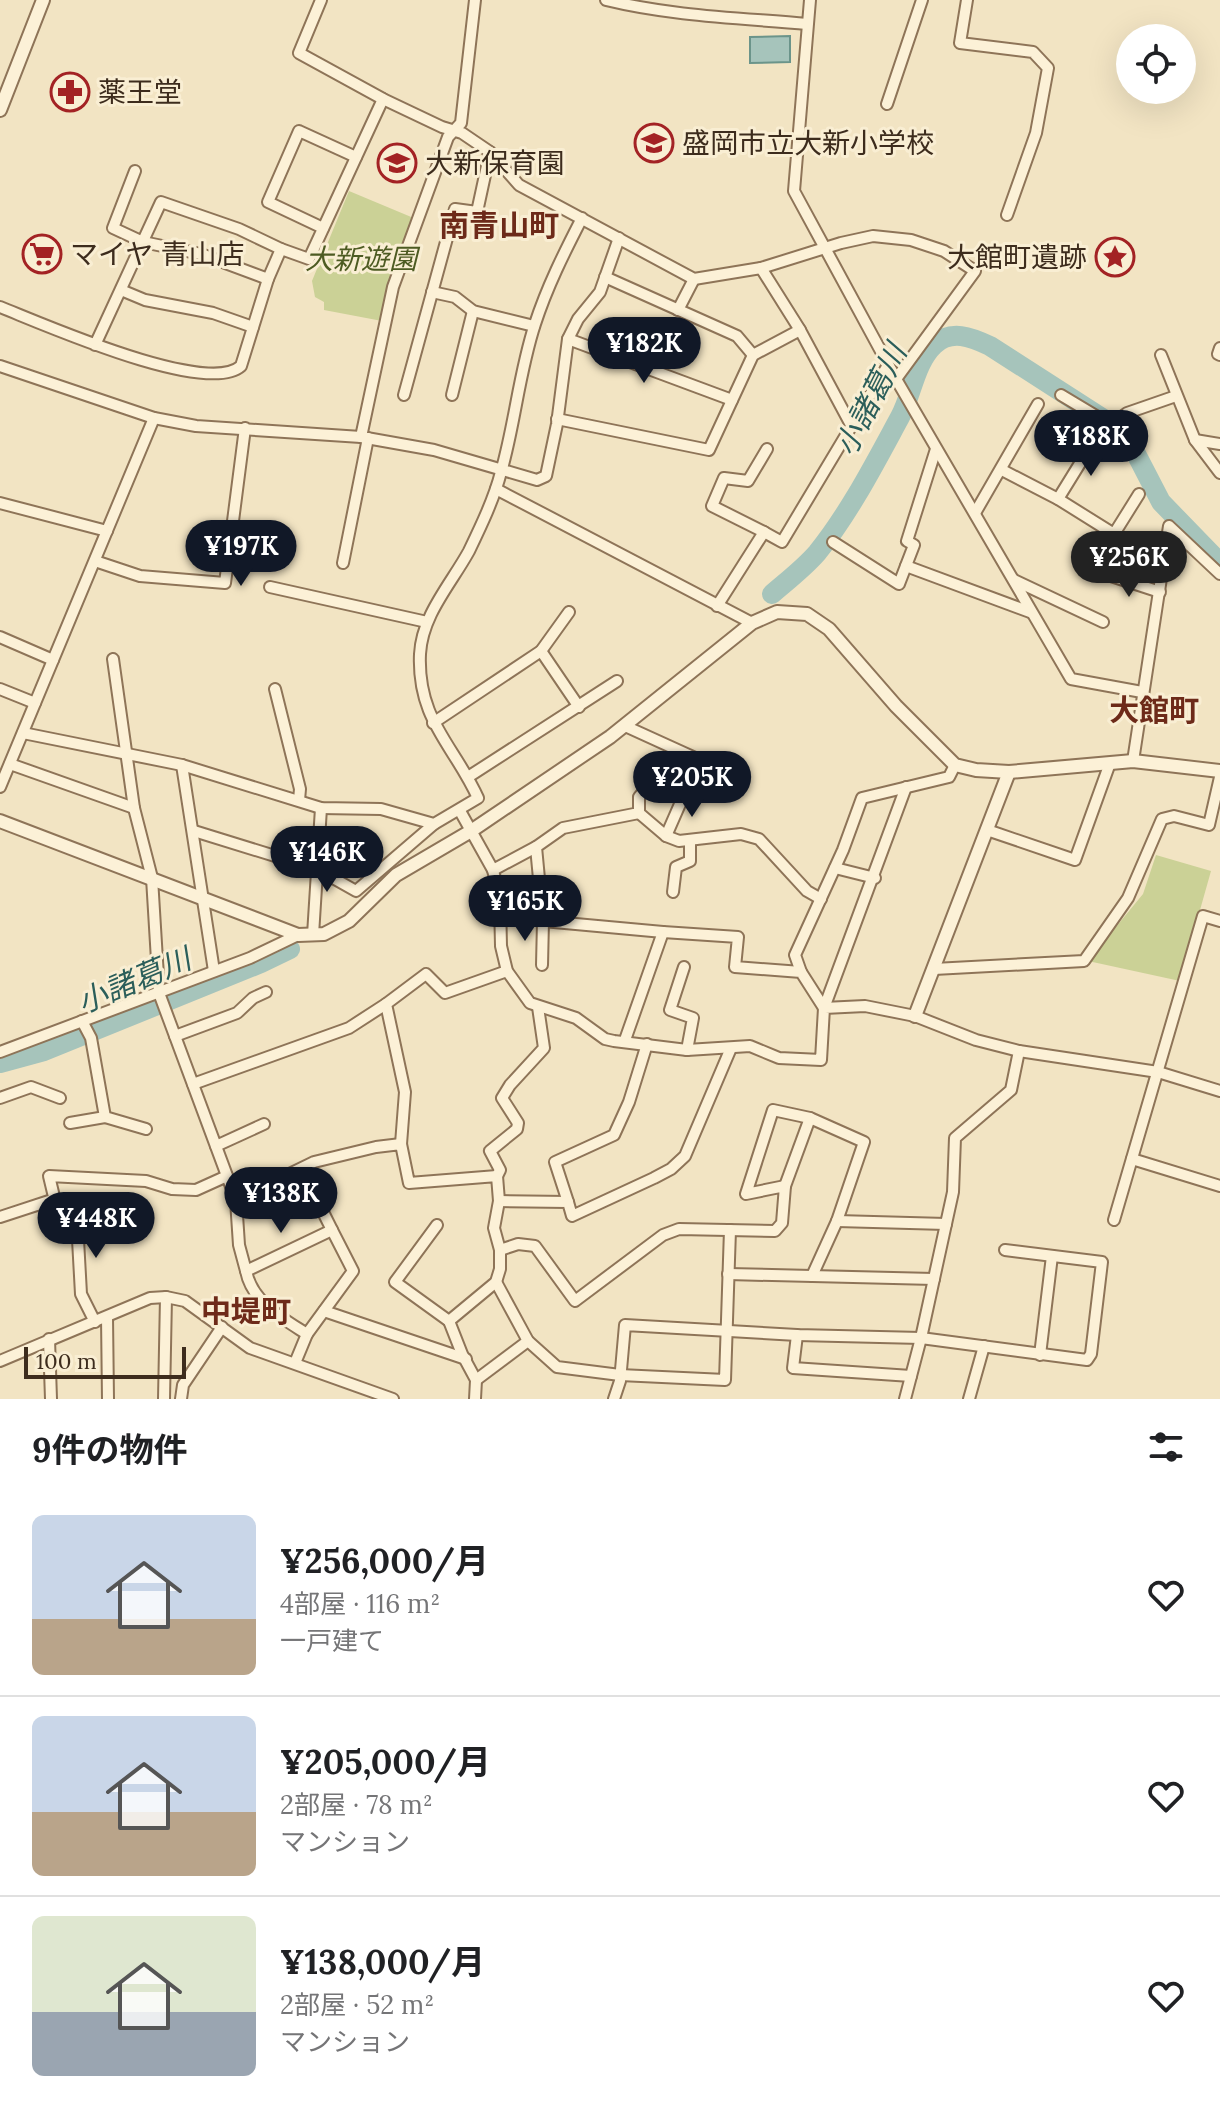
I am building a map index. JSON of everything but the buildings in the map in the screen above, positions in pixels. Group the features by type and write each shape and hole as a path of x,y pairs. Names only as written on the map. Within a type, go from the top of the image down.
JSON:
{"street":[{"path":"0,110 43,0"},
{"path":"321,0 299,53 383,99 453,130 490,152 519,185 694,279 761,268 873,236 911,240 944,251 975,271 896,379"},
{"path":"343,563 393,287 448,137 461,123 475,0"},
{"path":"606,0 807,24"},
{"path":"810,0 794,191 888,365 1071,679 1142,692"},
{"path":"887,104 922,0"},
{"path":"967,0 960,43 1033,52 1048,68 1036,133 1007,215"},
{"path":"95,345 161,202 239,229 309,259 383,99"},
{"path":"323,228 268,202 299,131 356,157"},
{"path":"404,395 455,209 477,212 490,152"},
{"path":"135,171 113,228 143,242 201,254 268,279"},
{"path":"194,831 317,869 356,891 434,824 478,798 433,723 426,703 420,653 427,622 469,551 496,489 534,326 554,272 582,218"},
{"path":"0,366 154,418 196,426 364,438 434,450 537,480 546,476 568,339 578,319 600,292 619,238"},
{"path":"0,307 95,345 158,364 208,372 235,371 241,366 268,279 281,249"},
{"path":"761,268 800,330 851,425"},
{"path":"605,277 737,336 753,355"},
{"path":"678,310 694,279"},
{"path":"121,290 145,300 213,313 253,327"},
{"path":"432,292 455,297 473,311 534,326"},
{"path":"452,395 473,311"},
{"path":"557,419 709,450 753,355 800,330"},
{"path":"568,339 732,400"},
{"path":"1220,348 1220,355"},
{"path":"1161,355 1195,440 1220,473"},
{"path":"767,449 748,481 724,478 712,506 782,542 888,365"},
{"path":"1061,395 1111,425 1127,413 1176,396"},
{"path":"975,513 1038,404"},
{"path":"0,787 154,418"},
{"path":"95,561 140,576 225,583 245,428"},
{"path":"1058,499 1095,439"},
{"path":"1195,440 1220,444"},
{"path":"833,542 899,584 914,545 907,541 936,449"},
{"path":"1002,470 1058,499 1114,534 1139,494"},
{"path":"496,489 752,623"},
{"path":"0,503 107,531"},
{"path":"1133,761 1169,526 1220,574"},
{"path":"717,606 764,532"},
{"path":"906,566 1030,612"},
{"path":"1108,575 1160,592"},
{"path":"1014,580 1103,622"},
{"path":"270,587 427,622"},
{"path":"433,723 541,651 569,612"},
{"path":"0,821 298,935 324,934 349,921 396,875 471,831 625,726 752,623 777,612 807,614 829,629 896,706 955,765 1009,772 1133,761 1220,771"},
{"path":"0,637 53,660"},
{"path":"541,651 579,707"},
{"path":"113,659 134,808 152,878 161,1000 236,1200 239,1245 248,1281 268,1309 307,1334"},
{"path":"468,777 617,681"},
{"path":"0,689 35,703"},
{"path":"275,689 300,789 299,800"},
{"path":"625,726 702,761"},
{"path":"23,733 182,765 321,808 381,809 434,824"},
{"path":"987,830 1075,860 1110,763"},
{"path":"10,764 134,808"},
{"path":"182,765 214,971"},
{"path":"824,1008 801,972 795,955 835,868 862,798 949,777 955,765"},
{"path":"915,1016 1009,772"},
{"path":"934,969 1084,961 1128,898 1162,819 1174,816 1209,825 1220,777"},
{"path":"655,778 639,797 639,813 666,836 679,841 741,834 759,839 807,891 821,899"},
{"path":"460,811 493,870 500,901 501,946 507,971 530,1003 576,1018 605,1039 687,1050 750,1046 779,1058 821,1060 824,1008 875,878 906,787"},
{"path":"666,836 687,788"},
{"path":"313,935 321,808"},
{"path":"493,870 536,847 563,828 639,813"},
{"path":"673,892 676,867 690,861 690,840"},
{"path":"536,847 543,921 542,965"},
{"path":"835,868 875,878"},
{"path":"1114,1220 1203,916 1220,921"},
{"path":"543,921 738,937 735,967 801,972"},
{"path":"625,1040 663,932"},
{"path":"0,1052 161,1000 214,971 298,935"},
{"path":"684,967 670,1010 693,1018 687,1050"},
{"path":"193,1084 349,1028 426,974 445,993 507,971"},
{"path":"175,1036 237,1013 253,998 266,992"},
{"path":"386,1004 405,1092 401,1144 409,1183 497,1176"},
{"path":"824,1008 865,1006 915,1016 976,1040 1019,1051 1158,1072 1220,1091"},
{"path":"449,1321 496,1282 500,1269 500,1250 494,1228 500,1170 490,1151 517,1129 518,1123 502,1098 544,1048 538,1007"},
{"path":"83,1024 91,1038 105,1117"},
{"path":"647,1044 629,1102 614,1135 555,1162 572,1216 671,1169 685,1156 731,1048"},
{"path":"905,1399 953,1192 955,1138 1011,1090 1019,1051"},
{"path":"0,1098 31,1087 60,1098"},
{"path":"785,1186 746,1194 773,1110 810,1118 864,1142 837,1221 812,1276"},
{"path":"70,1123 105,1117 146,1129"},
{"path":"500,1250 518,1244 535,1246 575,1301 663,1235 679,1229 775,1231 782,1223 785,1186 810,1118"},
{"path":"216,1146 264,1124"},
{"path":"236,1200 314,1162 339,1154 401,1144"},
{"path":"1132,1159 1220,1186"},
{"path":"55,1201 49,1176 146,1181 172,1189 196,1190 227,1176"},
{"path":"290,1176 312,1190 353,1271 307,1334 295,1363"},
{"path":"0,1217 55,1201 110,1205"},
{"path":"499,1201 568,1202"},
{"path":"76,1203 81,1294 95,1322"},
{"path":"837,1221 946,1224"},
{"path":"437,1225 395,1282 449,1321 476,1380 475,1399"},
{"path":"246,1271 332,1230"},
{"path":"496,1282 528,1341 557,1367 620,1375 725,1380 730,1230"},
{"path":"614,1399 620,1375 625,1325 797,1335 921,1338 1087,1360 1091,1354 1102,1262 1005,1250"},
{"path":"1040,1355 1052,1256"},
{"path":"728,1274 934,1279"},
{"path":"164,1399 166,1297"},
{"path":"0,1361 150,1298 166,1297 185,1301 250,1348 393,1399"},
{"path":"324,1311 466,1360"},
{"path":"107,1317 108,1399"},
{"path":"181,1399 183,1385 222,1327"},
{"path":"797,1335 793,1368 911,1376"},
{"path":"49,1339 51,1399"},
{"path":"476,1380 528,1341"},
{"path":"969,1399 984,1346"}],"green space":[{"name":"大新遊園","path":"349,191 416,219 382,321 324,310 324,302 315,297 312,281"},
{"path":"1156,855 1211,871 1180,981 1088,961 1143,894"}],"water":[{"path":"790,36 790,62 750,63 750,37"}],"waterway":[{"name":"小諸葛川","path":"772,594 807,564 829,537 862,487 900,417 922,361 934,345 954,336 990,346 1119,429 1132,446 1161,502 1220,563"},
{"name":"小諸葛川","path":"0,1063 44,1051 290,949"}],"place":[{"name":"薬王堂","path":"70,92"},
{"name":"盛岡市立大新小学校","path":"654,143"},
{"name":"大新保育園","path":"397,163"},
{"name":"マイヤ 青山店","path":"42,254"},
{"name":"大館町遺跡","path":"1115,257"}],"district":[{"name":"南青山町","path":"499,226"},
{"name":"大館町","path":"1154,711"},
{"name":"中堤町","path":"246,1312"}]}
